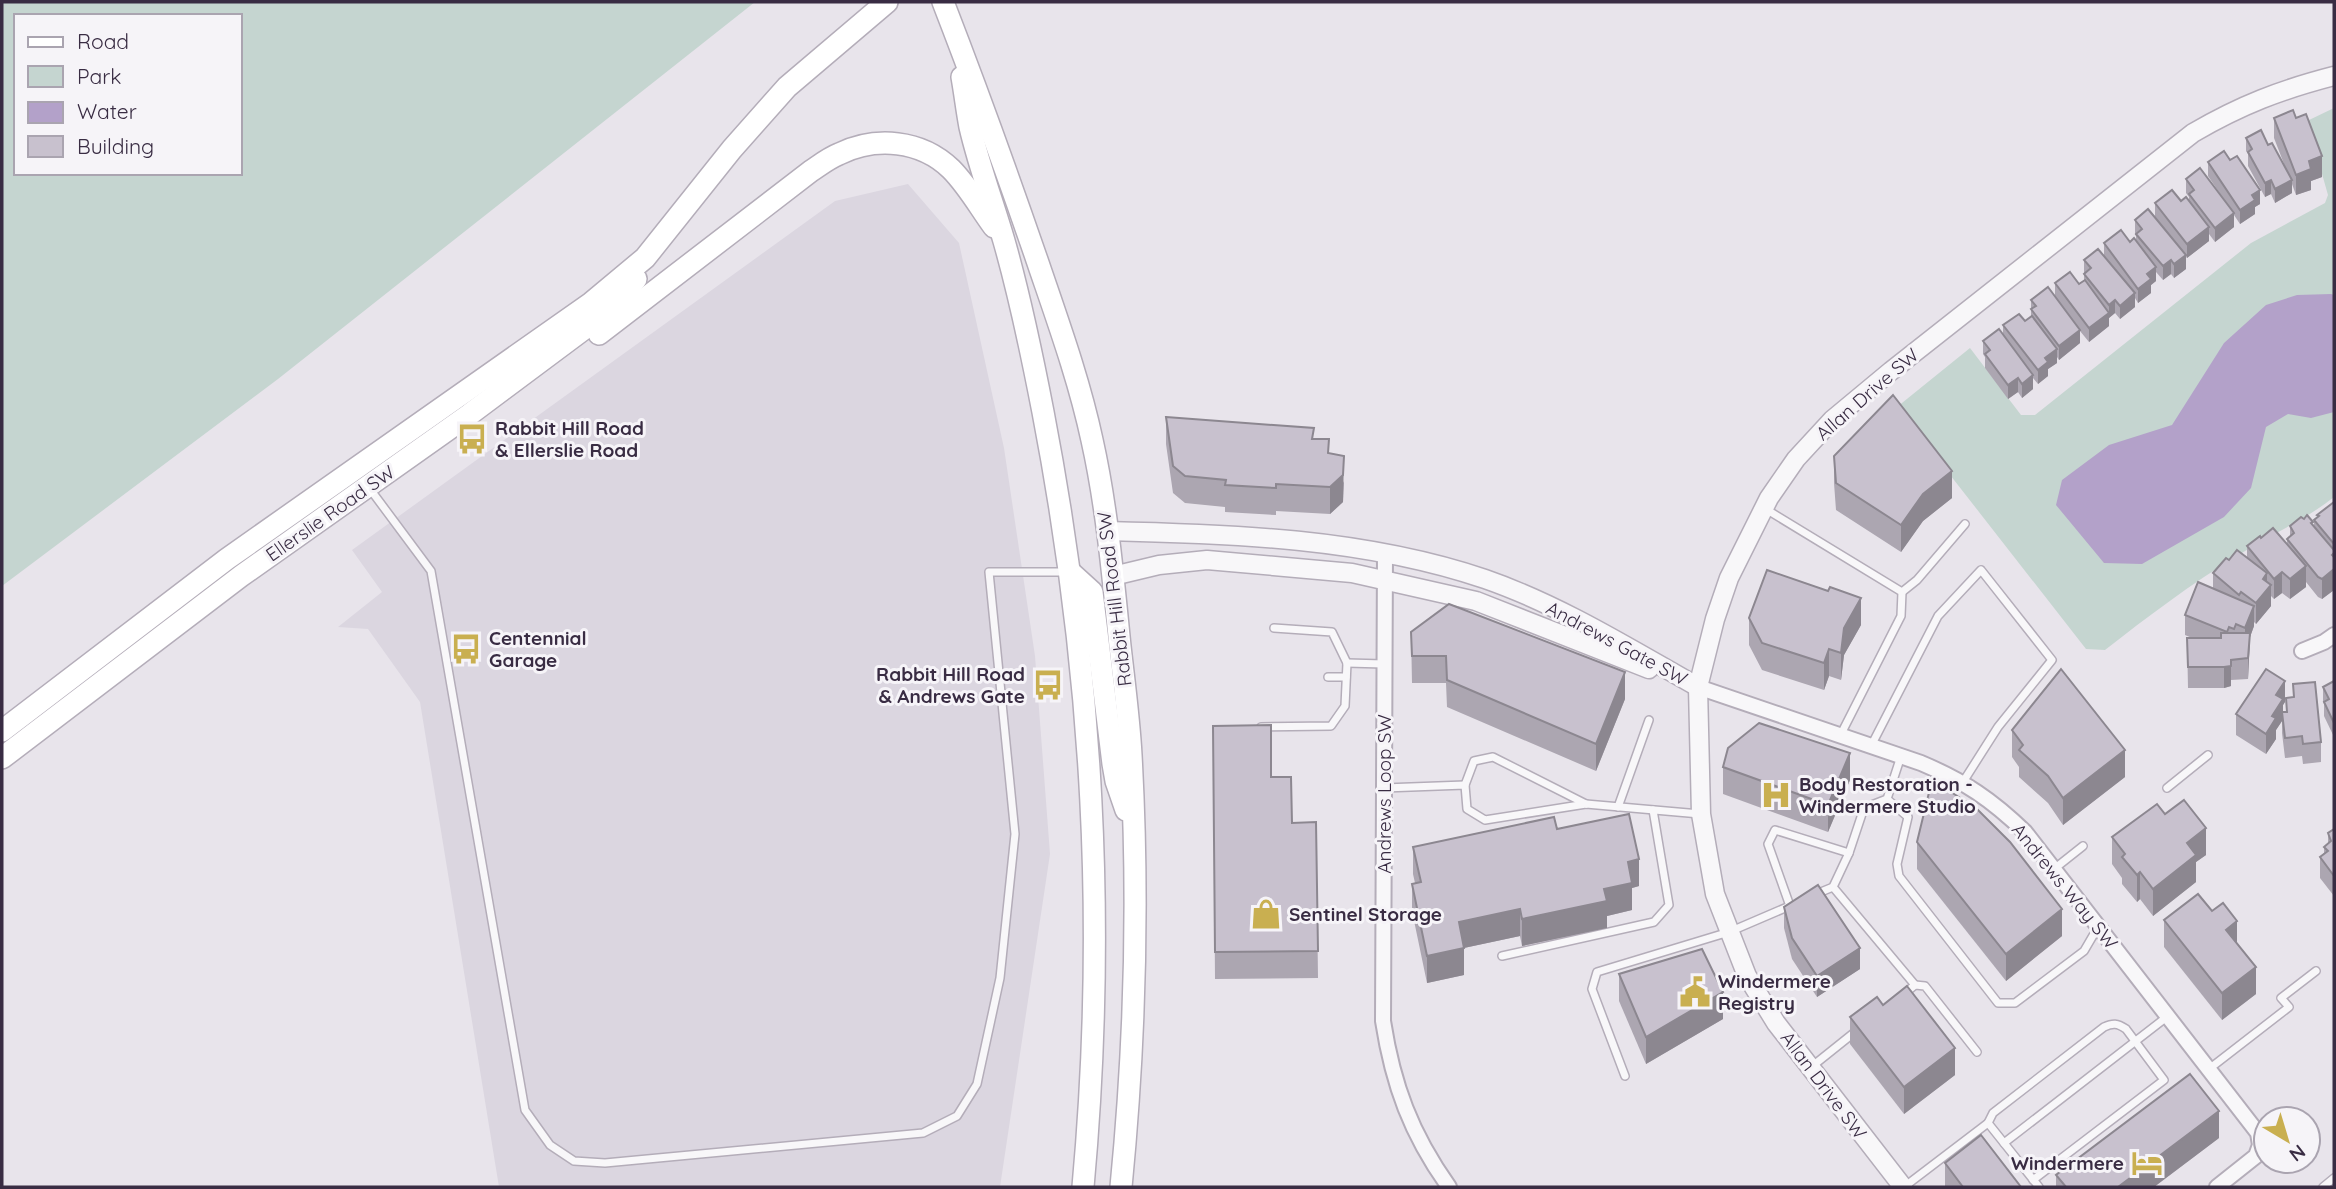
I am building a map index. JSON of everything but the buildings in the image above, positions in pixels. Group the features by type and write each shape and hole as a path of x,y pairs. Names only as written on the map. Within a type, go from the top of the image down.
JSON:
{"main road":[{"name":"Ellerslie Road SW","path":"2,758 230,584 645,258 732,149 787,87 887,2"},
{"name":"Rabbit Hill Road SW","path":"943,2 1005,167 1080,392 1093,443 1107,531 1131,752 1133,831 1133,1019 1121,1187"},
{"name":"Rabbit Hill Road SW","path":"956,34 970,127 1005,243 1035,374 1070,572 1086,713 1095,855 1094,1042 1083,1187"},
{"path":"470,414 564,361 811,171 839,153 868,145 893,143 912,145 939,159 964,184 1005,243"},
{"name":"Ellerslie Road SW","path":"2,731 228,559 470,414 608,311 638,276 645,258"},
{"path":"1070,572 1092,592 1116,781 1133,831"}],"street":[{"name":"Allan Drive SW","path":"1903,1187 1776,1023 1748,976 1715,894 1701,814 1698,687 1715,619 1729,578 1763,508 1796,460 1832,420 1891,371 2193,133 2230,111 2265,96 2334,76"},
{"name":"Andrews Gate SW","path":"1107,531 1249,537 1339,546 1418,559 1486,580 1564,612 1698,687"},
{"name":"Andrews Loop SW","path":"1385,554 1383,1021 1399,1095 1412,1127 1449,1187"},
{"name":"Andrews Gate SW","path":"1113,576 1159,565 1207,560 1352,573 1476,601 1599,651 1698,687"},
{"path":"2302,651 2334,635"},
{"name":"Andrews Way SW","path":"1698,687 1901,756 1963,782 2004,812 2025,832 2258,1133 2260,1145 2256,1156 2217,1187"}],"lane":[{"path":"362,478 431,571 525,1110 550,1145 574,1161 605,1163 923,1133 957,1116 977,1084 1000,978 1014,834 989,572 1070,572"},
{"path":"1763,508 1902,592"},
{"path":"1840,736 1901,616 1902,592 1917,580 1965,524"},
{"path":"1871,746 1938,616 1981,570 2052,660 1998,727 1963,782"},
{"path":"1250,727 1332,726 1345,706 1347,663 1332,632 1274,628"},
{"path":"1347,663 1385,664"},
{"path":"1328,677 1346,677"},
{"path":"1618,807 1648,720"},
{"path":"2167,788 2208,755"},
{"path":"1887,799 1901,756"},
{"path":"1586,804 1493,757 1474,761 1465,785 1466,808 1485,820 1586,804 1701,814"},
{"path":"1384,788 1465,785"},
{"path":"1812,896 1833,887 1849,853 1864,808 1887,799"},
{"path":"1887,799 1908,817 1897,864 1899,876 1997,1003 2015,1003 2084,951 2098,927"},
{"path":"1502,956 1654,922 1669,905 1653,810"},
{"path":"1790,906 1768,844 1775,830 1849,853"},
{"path":"2053,869 2083,846"},
{"path":"1833,887 1915,985"},
{"path":"1625,1076 1592,989 1597,972 1729,932 1801,901"},
{"path":"2209,1069 2288,1007 2281,998 2316,971"},
{"path":"1893,1002 1915,985 1926,986 1977,1052"},
{"path":"2004,1143 2168,1016"},
{"path":"1903,1187 1988,1123 1993,1112 2111,1024 2119,1024 2126,1029 2164,1080 2036,1184 1988,1123"},
{"path":"1810,1069 1861,1028"},
{"path":"2323,1187 2334,1178"}],"shaded area":[{"name":"Centennial Garage","path":"908,184 959,243 1004,448 1035,656 1050,854 1000,1187 499,1187 420,702 368,629 338,627 382,592 352,550 835,201"}],"green space":[{"path":"2,2 755,2 278,379 2,586"},
{"path":"2334,108 2334,497 2203,578 2105,650 2086,649 1897,407 1970,348 2021,415 2035,415 2251,243 2325,203 2328,195 2307,121"}],"water":[{"path":"2297,295 2334,295 2334,412 2311,418 2288,414 2266,427 2251,488 2224,517 2142,564 2104,563 2056,505 2062,480 2109,445 2172,425 2224,343 2266,305"}],"place":[{"name":"Rabbit Hill Road & Ellerslie Road","path":"472,439"},
{"name":"Centennial Garage","path":"466,649"},
{"name":"Rabbit Hill Road & Andrews Gate","path":"1048,685"},
{"name":"Body Restoration - Windermere Studio","path":"1776,795"},
{"name":"Sentinel Storage","path":"1266,914"},
{"name":"Windermere Registry","path":"1695,992"},
{"name":"Windermere","path":"2147,1163"}]}
